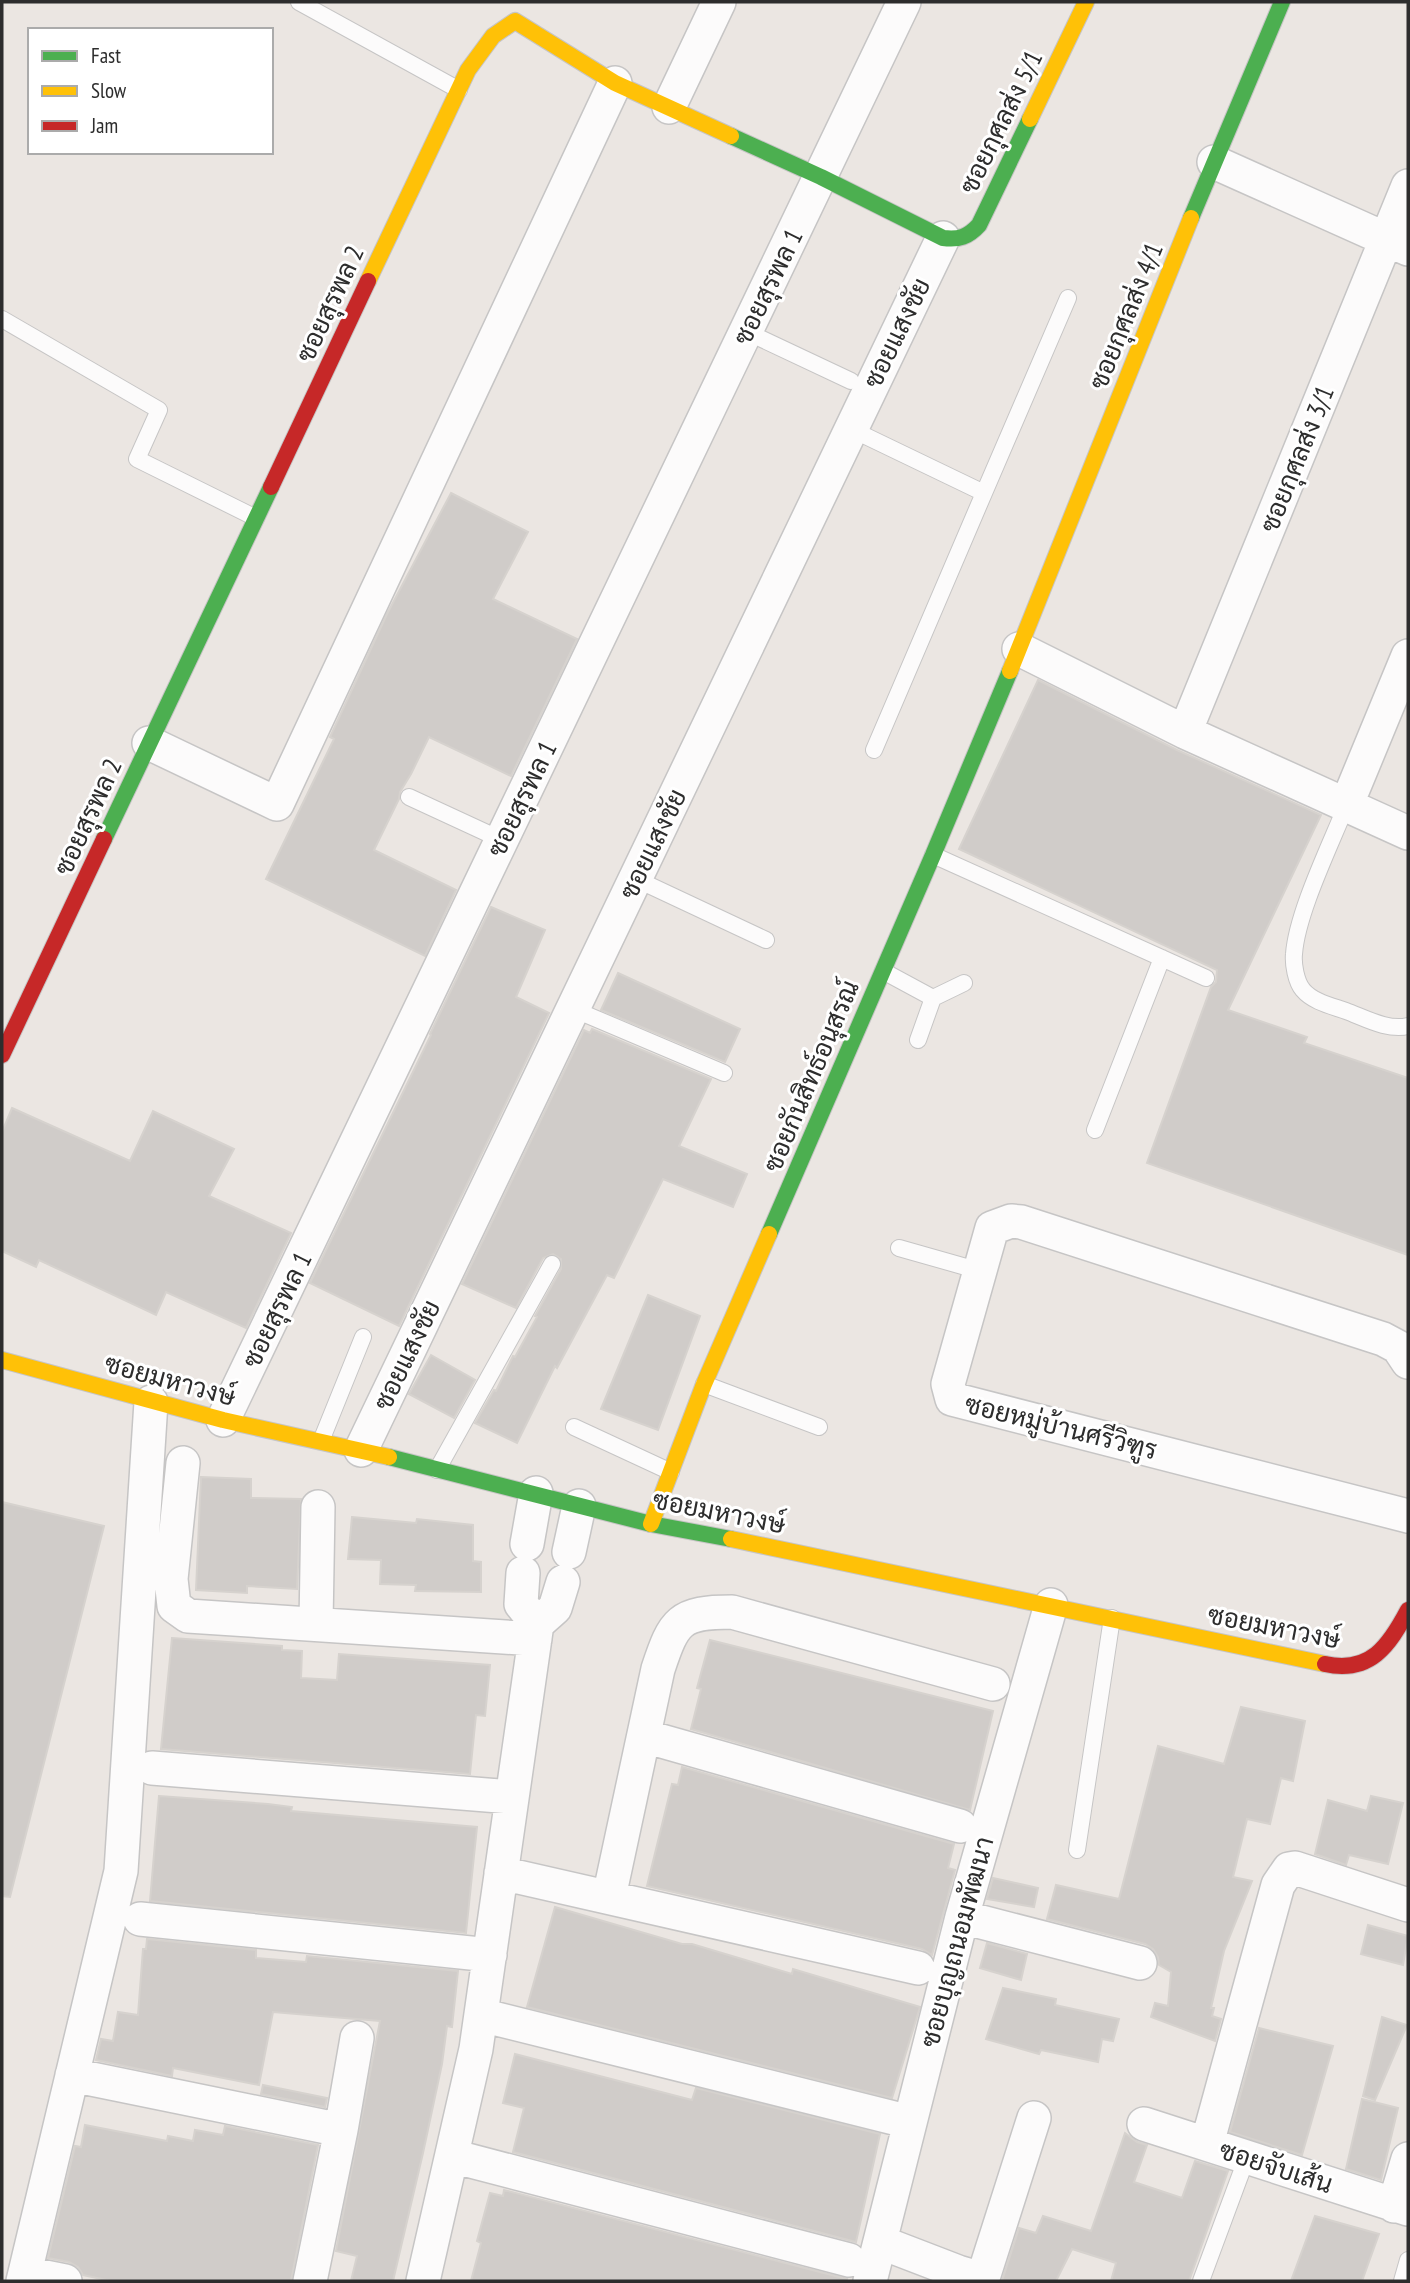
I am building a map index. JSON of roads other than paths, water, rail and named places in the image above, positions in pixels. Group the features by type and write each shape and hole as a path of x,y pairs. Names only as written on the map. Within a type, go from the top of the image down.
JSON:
{"street":[{"path":"669,107 719,2"},
{"name":"ซอยกุศลส่ง 5/1","path":"943,238 958,240 969,236 979,225 1086,2"},
{"name":"ซอยกุศลส่ง 4/1","path":"1019,649 1214,162 1282,2"},
{"name":"ซอยสุรพล 1","path":"223,1420 747,332 900,3"},
{"name":"ซอยสุรพล 2","path":"2,1055 468,70 493,36 520,11 615,83 821,177 943,238"},
{"path":"149,743 277,804 615,83"},
{"path":"1214,162 1397,244"},
{"name":"ซอยกุศลส่ง 3/1","path":"1185,732 1397,244 1408,186"},
{"name":"ซอยแสงชัย","path":"361,1450 943,238"},
{"path":"1019,649 1185,732 1408,833"},
{"name":"ซอยกันสิทธ์อนุสรณ์","path":"651,1524 704,1384 933,855 1019,649"},
{"path":"1346,806 1408,656"},
{"name":"ซอยหมู่บ้านศรีวิฑูร","path":"1408,1362 1398,1347 1383,1339 1011,1221 992,1228 948,1384 952,1399 1408,1516"},
{"name":"ซอยมหาวงษ์","path":"2,1360 151,1402 361,1450 651,1524 1339,1667 1357,1665 1378,1655 1392,1641 1408,1610"},
{"path":"65,2281 24,2277 108,1935 121,1871 151,1402"},
{"path":"183,1463 172,1579 174,1606 188,1616 316,1624 536,1631"},
{"path":"536,1493 525,1559 522,1604 536,1631"},
{"path":"424,2281 476,2049 536,1631 555,1608 579,1506"},
{"path":"316,1624 318,1507"},
{"name":"ซอยบุญถนอมพัฒนา","path":"859,2270 880,2242 962,1917 1051,1605"},
{"path":"609,1898 658,1669 669,1636 684,1618 704,1612 732,1612 993,1684"},
{"path":"644,1736 960,1826"},
{"path":"152,1768 512,1797"},
{"path":"1208,2144 1283,1875 1289,1869 1295,1868 1408,1905"},
{"path":"501,1873 918,1968"},
{"path":"962,1917 1140,1963"},
{"path":"140,1919 490,1955"},
{"path":"481,2015 898,2119"},
{"path":"310,2281 357,2038"},
{"path":"72,2076 341,2130"},
{"path":"880,2242 982,2280 1034,2118"},
{"name":"ซอยจับเส้น","path":"1144,2124 1401,2207"},
{"path":"452,2156 859,2270"},
{"path":"1401,2207 1408,2159"}],"lane":[{"path":"299,2 459,90"},
{"path":"874,750 1069,298"},
{"path":"2,319 159,410 137,458 256,518"},
{"path":"747,332 851,380"},
{"path":"851,429 984,492"},
{"path":"409,797 502,840"},
{"path":"1346,806 1300,927 1294,955 1297,976 1303,990 1318,1001 1380,1024 1408,1026"},
{"path":"933,855 1206,978"},
{"path":"636,879 766,940"},
{"path":"1095,1130 1162,958"},
{"path":"883,971 933,998"},
{"path":"918,1040 933,998 964,983"},
{"path":"573,1009 724,1073"},
{"path":"899,1248 980,1270"},
{"path":"437,1470 552,1264"},
{"path":"321,1441 363,1337"},
{"path":"704,1384 819,1427"},
{"path":"574,1427 671,1472"},
{"path":"1077,1850 1112,1618"},
{"path":"1201,2281 1247,2157"},
{"path":"1402,2281 1408,2260"}]}
